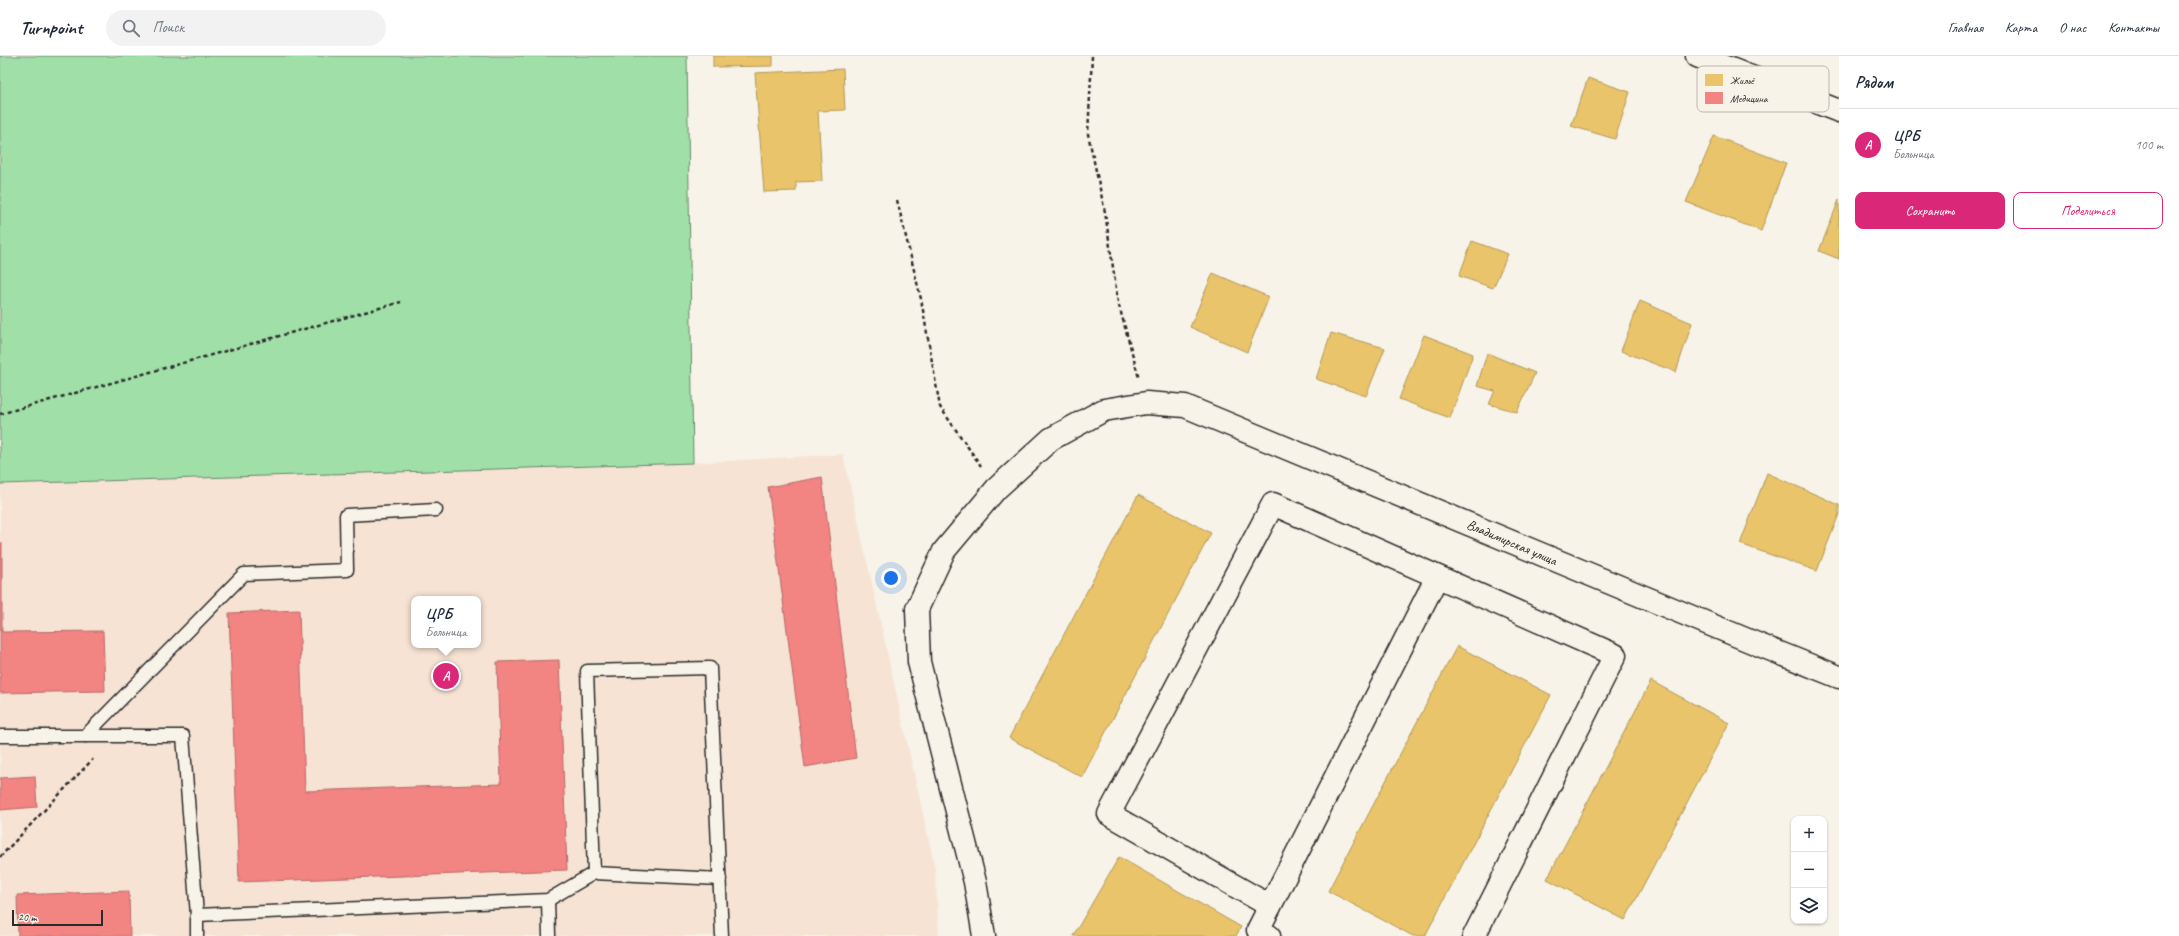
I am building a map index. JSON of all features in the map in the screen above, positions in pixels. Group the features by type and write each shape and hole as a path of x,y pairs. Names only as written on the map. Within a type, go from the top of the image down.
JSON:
{"street":[{"path":"1697,56 1723,66"},
{"path":"1829,107 1839,111"},
{"name":"Владимирская улица","path":"984,936 975,882 919,662 917,609 944,551 996,488 1051,439 1104,410 1146,403 1185,406 1839,677"},
{"path":"1270,906 1109,814 1273,504 1615,655 1474,936"},
{"path":"1269,936 1258,930 1437,577"}],"lane":[{"path":"85,736 244,574 348,570 346,515 436,510"},
{"path":"594,873 587,671 710,668 722,936"},
{"path":"0,736 183,736 197,915 197,936"},
{"path":"197,915 548,900 594,873 720,879"},
{"path":"548,900 549,936"}],"path":[{"path":"1092,56 1088,134 1105,212 1118,302 1146,403"},
{"path":"897,200 921,299 940,407 996,488"},
{"path":"0,414 401,302"},
{"path":"0,857 114,736"}],"shaded area":[{"path":"843,454 935,868 939,936 0,936 0,484 710,462"}],"green space":[{"path":"0,56 687,56 693,463 0,484"}],"building: Жильё":[{"path":"713,56 773,56 773,66 713,67"},
{"path":"843,69 845,110 818,111 822,181 796,182 796,191 764,192 755,73"},
{"path":"1588,78 1630,92 1615,139 1571,126"},
{"path":"1714,136 1786,163 1761,231 1686,202"},
{"path":"1839,200 1839,259 1819,251"},
{"path":"1472,241 1508,254 1493,288 1459,276"},
{"path":"1213,273 1269,297 1247,352 1190,327"},
{"path":"1640,301 1692,323 1676,372 1621,351"},
{"path":"1331,333 1385,348 1366,396 1316,379"},
{"path":"1424,335 1473,354 1450,418 1399,399"},
{"path":"1487,353 1535,373 1517,412 1489,404 1495,391 1477,386"},
{"path":"1767,473 1839,505 1839,514 1817,571 1740,544"},
{"path":"1138,495 1211,533 1082,777 1009,738"},
{"path":"1457,646 1551,695 1425,936 1413,936 1328,891"},
{"path":"1651,681 1729,723 1625,920 1547,879"},
{"path":"1119,857 1241,927 1236,936 1073,936"}],"building: Медицина":[{"path":"822,477 856,758 805,767 768,487"},
{"path":"0,543 2,543 2,632 103,631 105,691 0,693"},
{"path":"299,610 305,791 501,784 497,662 559,660 567,870 239,882 229,613"},
{"path":"35,776 37,807 0,810 0,778"},
{"path":"129,891 130,936 18,936 17,895"}],"place":[{"name":"ЦРБ","path":"446,676"}]}
